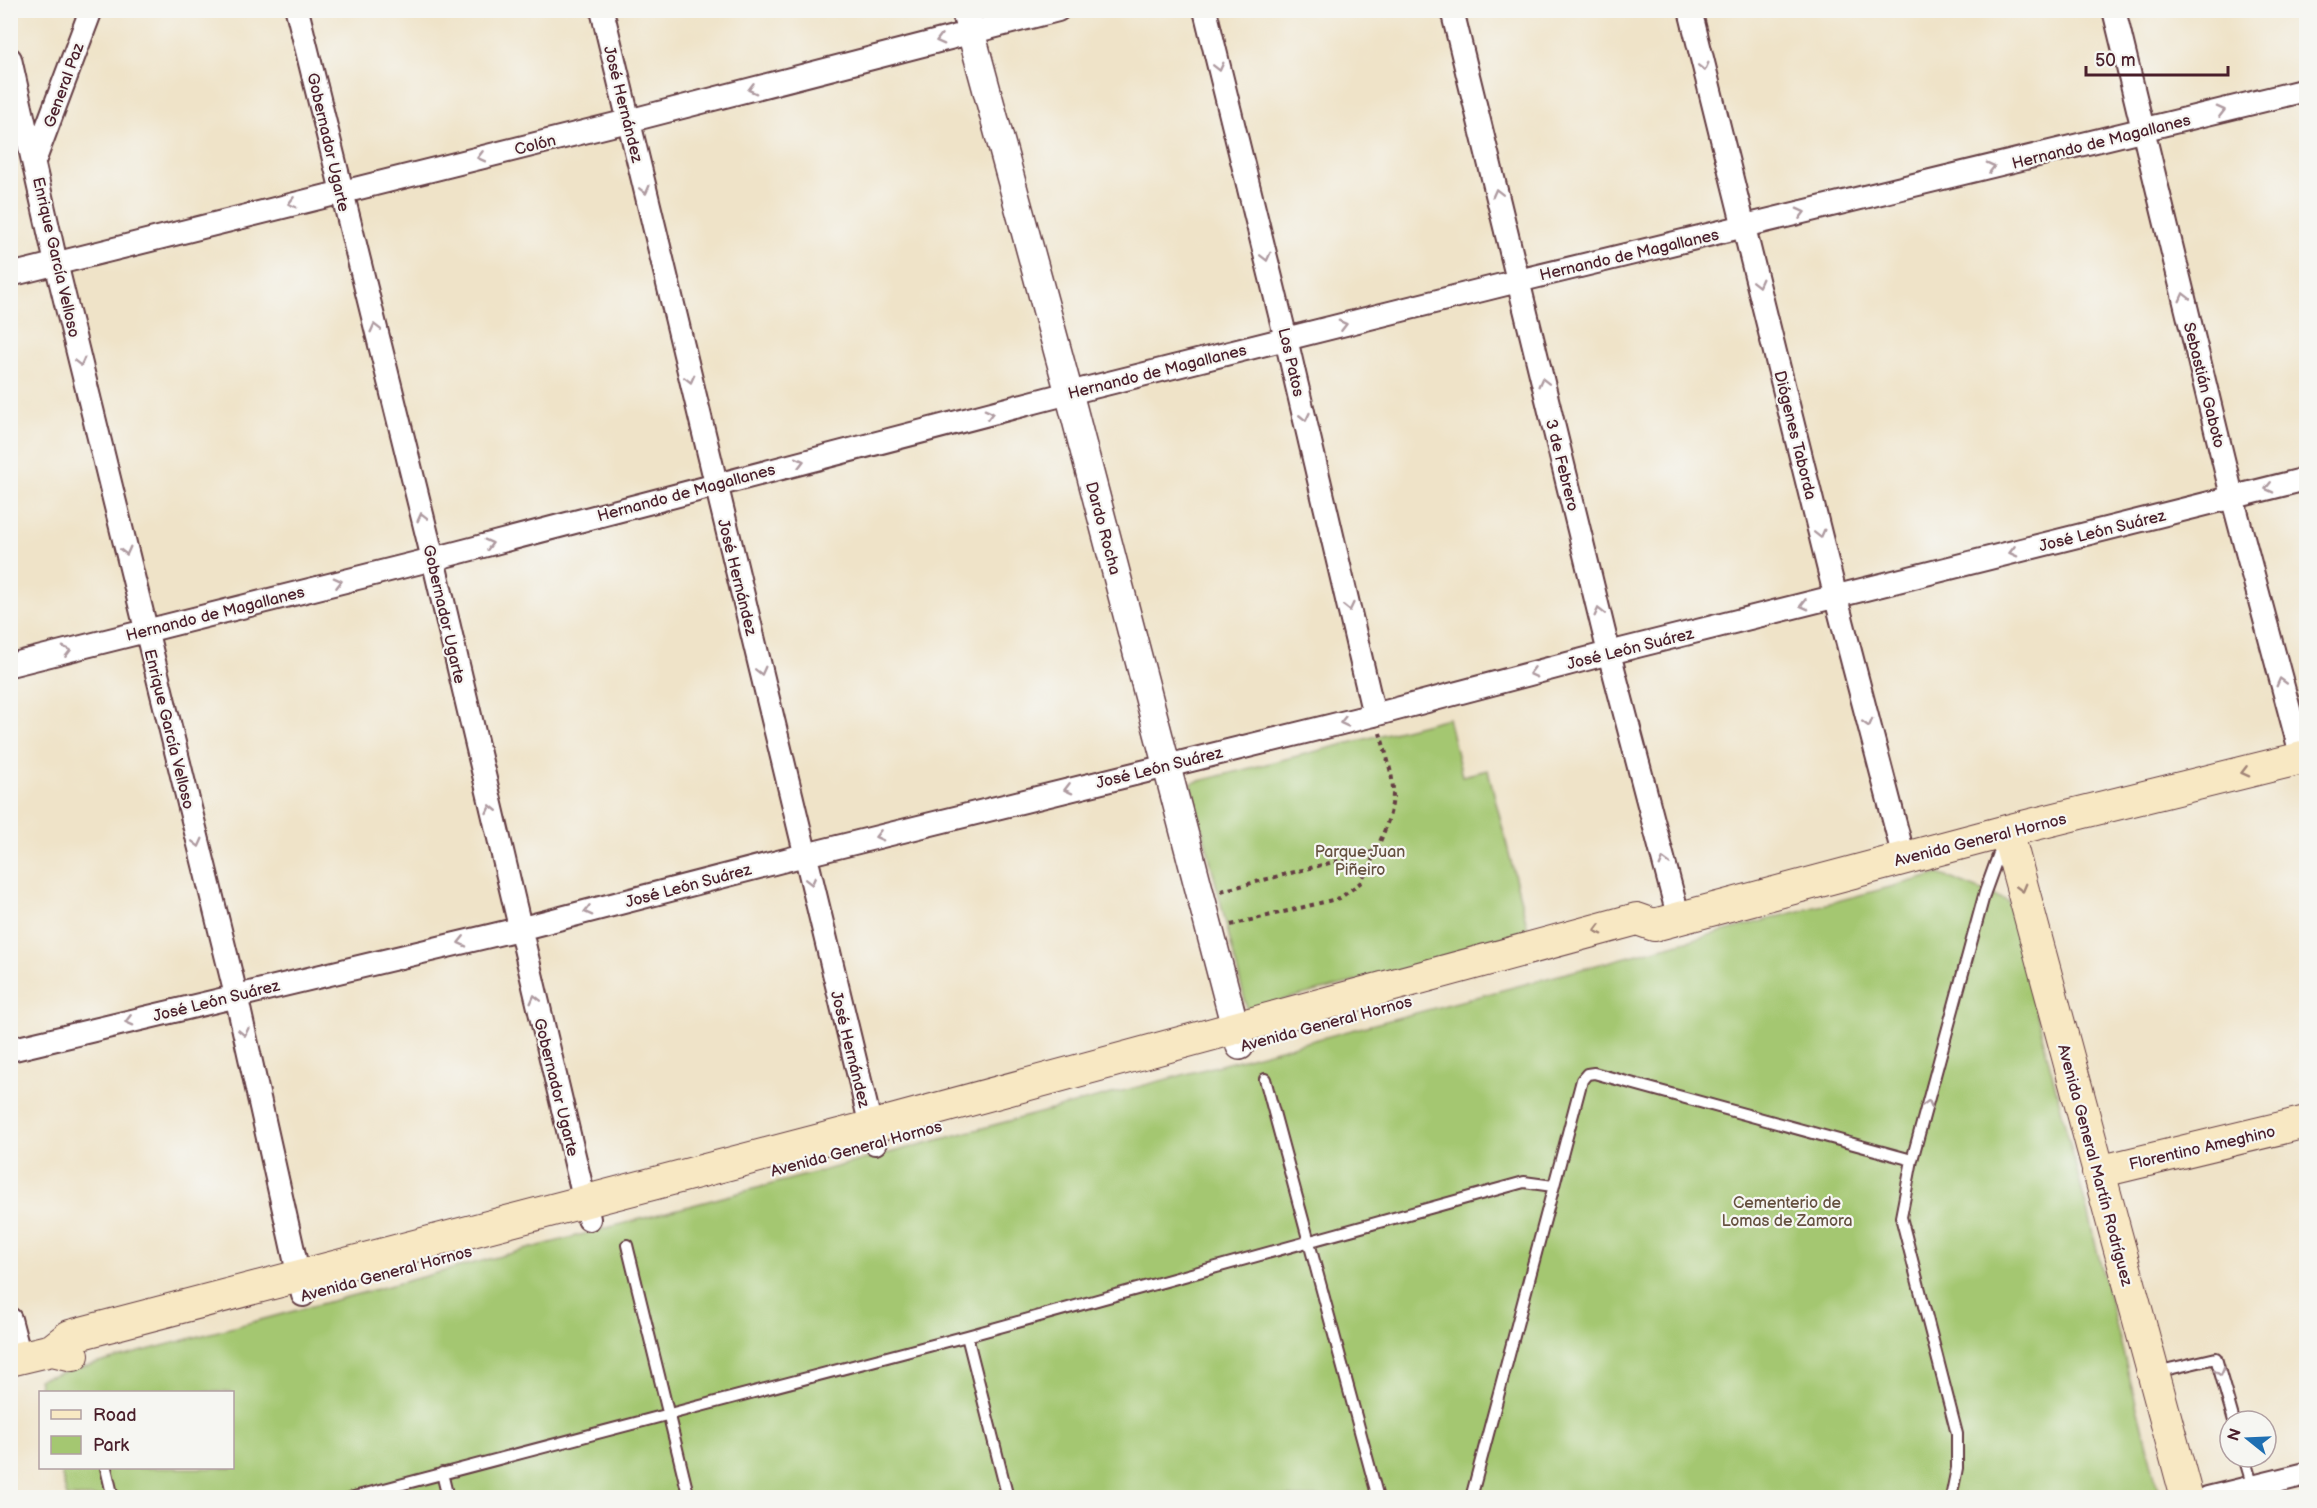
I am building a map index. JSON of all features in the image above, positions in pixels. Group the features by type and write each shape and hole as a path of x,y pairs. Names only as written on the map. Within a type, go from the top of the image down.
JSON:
{"main road":[{"name":"Avenida General Hornos","path":"15,1358 52,1350 70,1336 300,1286 1238,1037 1637,919 1666,922 2007,831 2305,765"},
{"name":"Avenida General Martín Rodríguez","path":"2007,831 2187,1497"},
{"name":"Florentino Ameghino","path":"2098,1172 2307,1122"}],"street":[{"name":"General Paz","path":"35,159 91,10"},
{"name":"Gobernador Ugarte","path":"297,10 433,559 587,1211"},
{"name":"José Hernández","path":"602,10 873,1135"},
{"name":"Colón","path":"10,275 340,191 628,122 968,21 1058,10"},
{"name":"Los Patos","path":"1205,10 1287,339 1374,715"},
{"name":"3 de Febrero","path":"1452,10 1609,653 1666,922"},
{"name":"Diógenes Taborda","path":"1690,10 1836,598 1904,858"},
{"name":"Sebastián Gaboto","path":"2114,10 2232,496 2305,765"},
{"name":"Dardo Rocha","path":"968,21 1070,393 1238,1037"},
{"name":"Enrique García Velloso","path":"10,59 15,101 35,159 56,263 236,995 300,1286"},
{"name":"Hernando de Magallanes","path":"10,665 433,559 715,483 1070,393 1518,281 2307,90"},
{"name":"José León Suárez","path":"10,1050 519,929 805,855 1374,715 1609,653 2307,479"},
{"path":"10,1319 15,1358"},
{"path":"2208,1497 2307,1474"}],"lane":[{"path":"1951,1497 1958,1468 1957,1434 1901,1217 1912,1160 1985,892 2007,831"},
{"path":"1471,1497 1582,1080 1587,1074 1594,1073 1912,1160"},
{"path":"1265,1079 1378,1497"},
{"path":"350,1497 967,1336 1311,1243 1524,1182 1553,1186"},
{"path":"627,1245 689,1497"},
{"path":"967,1336 1008,1497"},
{"path":"2152,1373 2216,1358 2231,1409"},
{"path":"106,1469 113,1497"},
{"path":"2248,1469 2253,1487"},
{"path":"442,1473 448,1497"}],"path":[{"path":"1209,931 1340,898 1360,883 1376,851 1395,797 1394,781 1374,715"},
{"path":"1200,896 1376,851"}],"green space":[{"name":"Parque Juan Piñeiro","path":"1448,718 1462,776 1488,770 1530,937 1247,1009 1191,783"},
{"name":"Cementerio de Lomas de Zamora","path":"1939,874 2008,901 2160,1497 67,1497 60,1469 234,1469 234,1391 41,1391 38,1379"}]}
